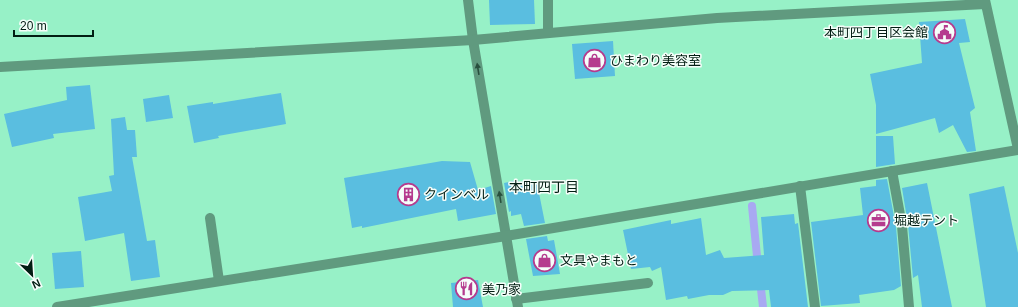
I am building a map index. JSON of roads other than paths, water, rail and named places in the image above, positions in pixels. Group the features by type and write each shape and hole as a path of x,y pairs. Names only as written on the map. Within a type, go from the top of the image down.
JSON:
{"street":[{"path":"468,0 473,40 517,303 648,283"},
{"path":"548,0 548,33"},
{"path":"0,67 473,40 717,18 985,2 1018,149 506,236 57,307"},
{"path":"892,171 902,226 909,307"},
{"path":"800,186 814,307"},
{"path":"210,218 219,281"}],"waterway":[{"path":"752,206 758,266"},
{"path":"760,280 763,307"}],"place":[{"name":"本町四丁目区会館","path":"944,32"},
{"name":"ひまわり美容室","path":"594,60"},
{"name":"クインベル","path":"409,194"},
{"name":"堀越テント","path":"878,220"},
{"name":"文具やまもと","path":"544,260"},
{"name":"美乃家","path":"466,289"}],"district":[{"name":"本町四丁目","path":"544,187"}]}
